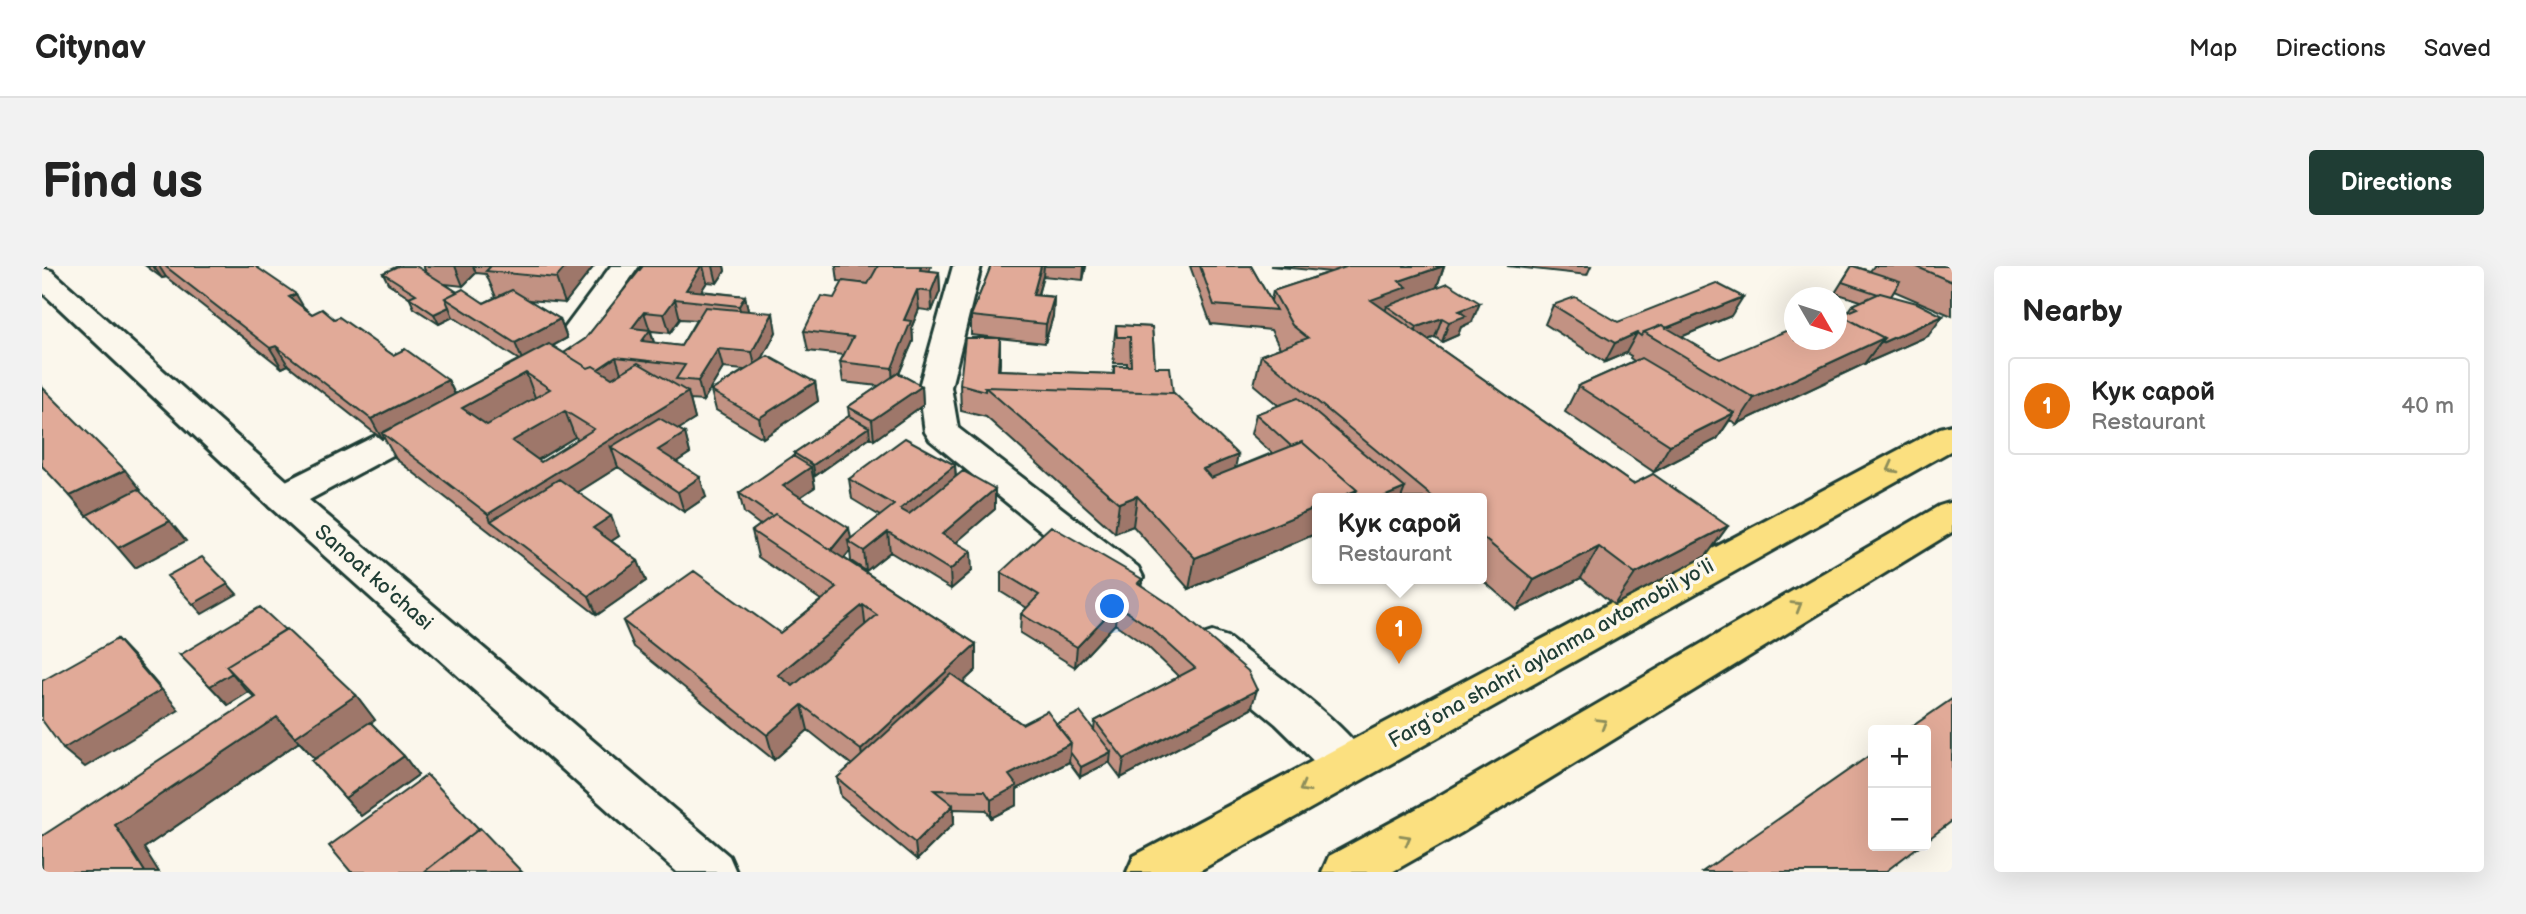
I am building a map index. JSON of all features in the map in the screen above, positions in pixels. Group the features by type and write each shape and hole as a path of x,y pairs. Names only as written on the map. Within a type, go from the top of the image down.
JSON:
{"highway":[{"name":"Fargʻona shahri aylanma avtomobil yoʻli","path":"1151,872 1952,436"},
{"path":"1346,872 1444,818 1952,516"}],"street":[{"path":"283,498 564,351 625,266"},
{"path":"967,266 934,387 942,432 1149,597"},
{"name":"Sanoat ko'chasi","path":"42,277 283,498 712,872"},
{"path":"1182,624 1291,710 1347,764"}],"building":[{"path":"165,266 255,266 296,294 289,297 312,314 322,309 334,319 339,317 393,355 405,349 448,380 371,419 276,346 270,348"},
{"path":"398,266 416,266 457,292 445,298 449,307 434,314 409,297 416,294 383,273"},
{"path":"491,266 566,266 556,278 486,271"},
{"path":"643,266 701,266 686,290 745,296 739,306 675,299 664,314 644,312 632,328 650,330 642,341 681,346 705,307 773,313 752,352 718,349 698,381 676,379 685,365 616,357 598,369 593,366 588,368 564,353 585,339"},
{"path":"878,266 921,266 920,270 939,272 931,292 917,290 904,320 911,321 892,368 840,362 853,337 804,331 821,296 834,298 843,281 868,284"},
{"path":"991,266 1041,266 1033,295 1054,297 1046,324 971,316"},
{"path":"1200,266 1251,266 1276,310 1214,305"},
{"path":"1349,266 1443,266 1399,281 1407,287 1371,300 1633,484 1653,474 1728,526 1635,574 1599,547 1534,580 1487,541 1487,493 1428,493 1261,355 1308,338 1292,325 1273,291"},
{"path":"1852,266 1900,281 1891,296 1878,294 1842,282"},
{"path":"1915,266 1952,266 1952,282"},
{"path":"1448,283 1480,303 1459,311 1466,316 1449,322 1442,318 1417,327 1387,306"},
{"path":"1716,283 1743,297 1666,328 1662,325 1644,332 1641,336 1637,333 1615,343 1553,305 1575,297 1618,322"},
{"path":"463,289 484,303 512,290 560,319 515,343 445,298"},
{"path":"1880,293 1917,303 1943,316 1879,344 1884,338 1847,318 1847,313 1858,308 1853,305"},
{"path":"1847,318 1884,338 1754,398 1644,332 1662,325 1720,359 1784,332 1784,350 1847,350"},
{"path":"1116,325 1152,327 1155,367 1170,367 1173,393 985,387 985,391 960,384 965,338 1000,338 998,370 1114,374 1114,366 1131,366 1130,337 1117,337"},
{"path":"549,344 588,368 593,366 612,378 638,363 688,392 488,514 382,433","holes":["526,373 550,389 487,425 462,408","565,411 594,429 541,462 512,441"]},
{"path":"768,356 815,382 759,418 711,391"},
{"path":"1641,358 1734,413 1670,445 1578,386"},
{"path":"898,373 922,386 872,420 848,407"},
{"path":"42,387 125,470 70,496 42,466"},
{"path":"985,387 1174,393 1238,455 1203,469 1211,478 1302,442 1357,490 1350,493 1312,493 1312,509 1195,558 1137,496 1119,503"},
{"path":"1298,398 1405,488 1393,493 1356,493 1357,490 1302,442 1291,446 1256,414"},
{"path":"849,416 869,427 813,465 794,453"},
{"path":"659,418 685,433 658,450 700,477 678,492 611,447"},
{"path":"905,438 955,465 900,509 909,514 963,471 995,489 942,534 971,551 950,570 888,532 864,551 848,541 894,505 849,479"},
{"path":"793,456 811,467 783,486 849,528 831,550 775,514 772,516 739,493"},
{"path":"559,479 611,516 593,528 638,561 589,596 491,521"},
{"path":"138,489 170,521 118,548 87,515"},
{"path":"775,514 976,644 861,750 802,705 767,735 623,621 694,571 780,633 837,588 752,531","holes":["863,605 877,615 793,686 778,675"]},
{"path":"1051,526 1142,579 1138,583 1174,607 1248,671 1257,690 1124,759 1095,721 1195,668 1151,628 1117,605 1077,647 1021,614 1039,595 1001,572"},
{"path":"202,557 228,584 193,604 167,576"},
{"path":"260,607 285,630 226,666 232,673 210,686 180,655"},
{"path":"286,629 356,695 295,737 277,717 115,825 145,872 42,872 42,836 256,697 226,666"},
{"path":"117,639 161,690 63,749 42,720 42,681"},
{"path":"951,674 1022,724 1047,711 1071,743 1009,775 1017,786 991,800 985,791 934,790 953,805 915,843 837,778"},
{"path":"1952,699 1952,821 1931,837 1931,725 1914,725"},
{"path":"1080,712 1111,752 1081,767 1070,752 1071,743 1056,724"},
{"path":"370,722 404,756 345,798 312,761"},
{"path":"1868,756 1868,851 1912,851 1885,872 1702,872"},
{"path":"427,775 479,829 424,872 351,872 329,846"},
{"path":"480,828 522,872 424,872"}],"place":[{"name":"Кук сарой","path":"1399,664"}]}
